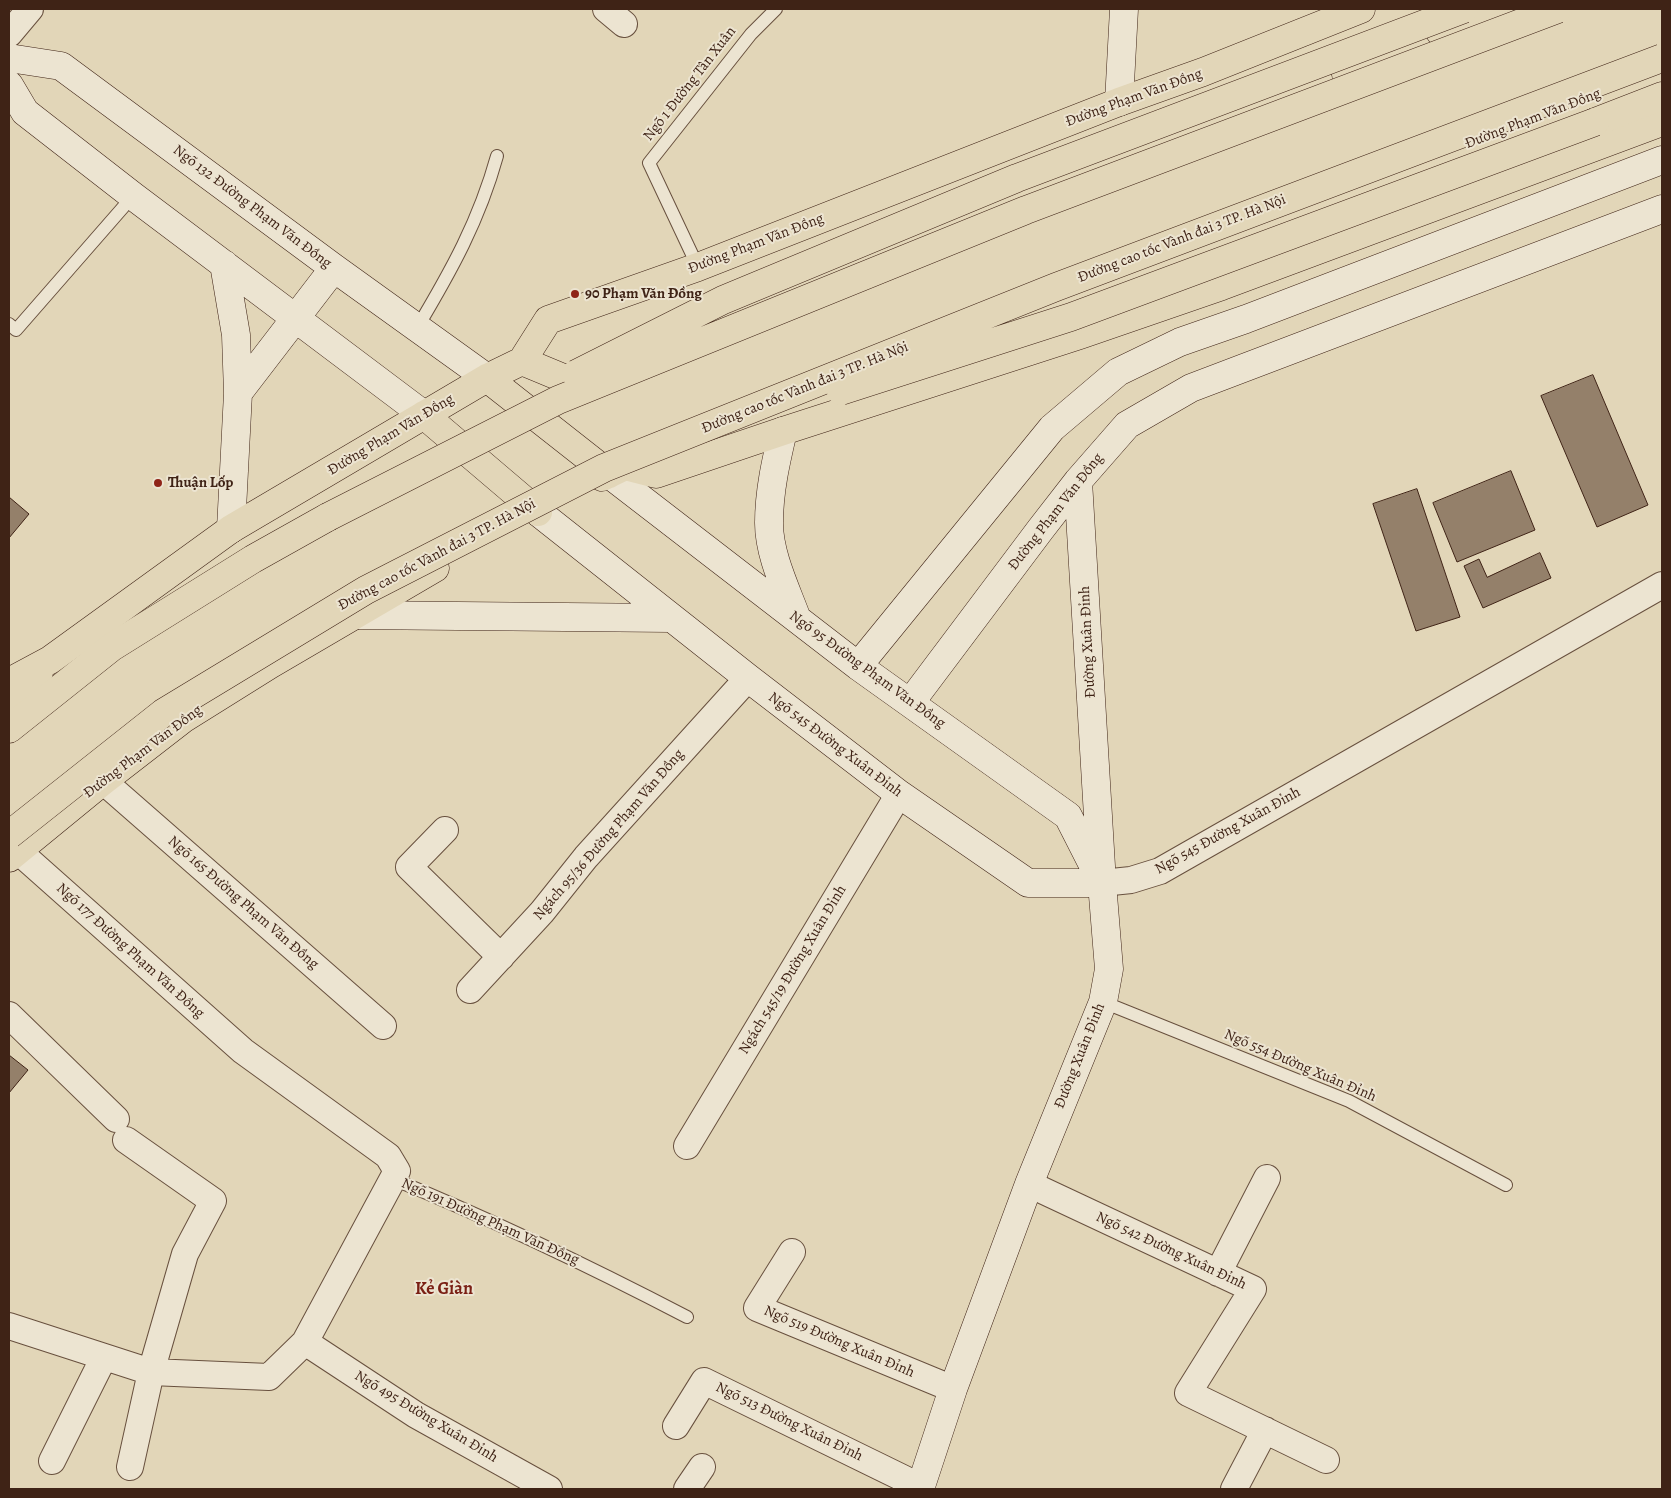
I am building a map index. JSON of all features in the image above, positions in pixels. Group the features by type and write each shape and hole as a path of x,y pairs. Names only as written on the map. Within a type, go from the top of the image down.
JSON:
{"main road":[{"name":"Đường Phạm Văn Đồng","path":"9,682 50,660 230,529 486,378 522,361 548,320 698,267 1119,102 1204,72 1361,9"},
{"path":"9,729 112,647 253,559 552,387 723,300 1017,178 1464,9"},
{"path":"522,361 575,383 728,313 1022,192 1499,9"},
{"path":"328,517 567,396 1026,210 1558,9"},
{"name":"Đường cao tốc Vành đai 3 TP. Hà Nội","path":"12,848 163,713 366,590 613,469 1056,287 1662,58"},
{"name":"Đường Phạm Văn Đồng","path":"12,848 104,781 184,719 352,615 613,469 637,443 1062,295 1216,239 1662,70"},
{"path":"613,469 1071,317 1662,96"},
{"path":"486,378 613,469 656,474 1080,335 1222,286 1662,122"},
{"path":"424,415 538,512"},
{"name":"Đường Phạm Văn Đồng","path":"9,706 50,660"}],"street":[{"path":"9,34 30,9"},
{"path":"1119,102 1124,9"},
{"name":"Ngõ 132 Đường Phạm Văn Đồng","path":"9,58 61,66 486,378"},
{"path":"9,85 25,112 133,196 424,415"},
{"path":"858,666 1052,428 1118,372 1180,342 1246,319 1662,160"},
{"name":"Đường Phạm Văn Đồng","path":"910,703 1078,481 1127,425 1191,388 1662,209"},
{"path":"224,264 236,335 238,393 230,529"},
{"path":"238,393 334,268"},
{"path":"783,431 771,484 769,524 776,563 797,619"},
{"name":"Ngõ 95 Đường Phạm Văn Đồng","path":"613,469 797,619 858,666 1068,816 1102,883"},
{"name":"Đường Xuân Đỉnh","path":"921,1488 953,1389 1029,1184 1103,1002 1109,969 1102,883 1078,481"},
{"path":"538,512 748,678"},
{"name":"Ngõ 545 Đường Xuân Đỉnh","path":"748,678 899,794 1028,883 1102,883 1131,880 1160,871 1662,584"},
{"path":"352,615 671,618"},
{"name":"Ngách 95/36 Đường Phạm Văn Đồng","path":"470,990 502,957 542,912 586,857 748,678"},
{"name":"Ngõ 165 Đường Phạm Văn Đồng","path":"104,781 383,1026"},
{"name":"Ngách 545/19 Đường Xuân Đỉnh","path":"687,1146 899,794"},
{"path":"445,830 409,867 502,957"},
{"name":"Ngõ 177 Đường Phạm Văn Đồng","path":"12,848 243,1051 388,1156 397,1171 393,1179"},
{"path":"9,1014 121,1129 213,1201 185,1254 151,1372 130,1467"},
{"path":"1218,1273 1267,1178"},
{"name":"Ngõ 191 Đường Phạm Văn Đồng","path":"9,1326 151,1372 268,1377 305,1342 393,1179"},
{"name":"Ngõ 542 Đường Xuân Đỉnh","path":"1029,1184 1253,1289 1188,1393 1326,1460"},
{"name":"Ngõ 519 Đường Xuân Đỉnh","path":"792,1252 757,1308 953,1389"},
{"name":"Ngõ 495 Đường Xuân Đỉnh","path":"305,1342 416,1414 549,1489"},
{"path":"52,1461 104,1357"},
{"name":"Ngõ 513 Đường Xuân Đỉnh","path":"676,1426 704,1381 921,1488"},
{"path":"1234,1489 1264,1430"},
{"path":"688,1489 702,1467"}],"lane":[{"name":"Ngõ 1 Đường Tân Xuân","path":"698,267 649,163 751,34 776,9"},
{"path":"417,328 454,264 470,230 490,180 497,156"},
{"path":"9,324 16,330 133,196"},
{"name":"Ngõ 554 Đường Xuân Đỉnh","path":"1103,1002 1349,1101 1506,1185"},
{"name":"Ngõ 191 Đường Phạm Văn Đồng","path":"393,1179 578,1261 687,1316"}],"building":[{"path":"1593,375 1648,505 1597,527 1541,396"},
{"path":"1511,471 1535,530 1457,562 1433,503"},
{"path":"1417,489 1460,617 1416,631 1373,504"},
{"path":"9,497 29,514 9,538"},
{"path":"1540,553 1551,578 1483,608 1464,566 1479,559 1487,577"},
{"path":"9,1055 28,1070 9,1093"}],"place":[{"name":"90 Phạm Văn Đồng","path":"575,294"},
{"name":"Thuận Lốp","path":"158,483"}],"district":[{"name":"Kẻ Giàn","path":"444,1290"}]}
